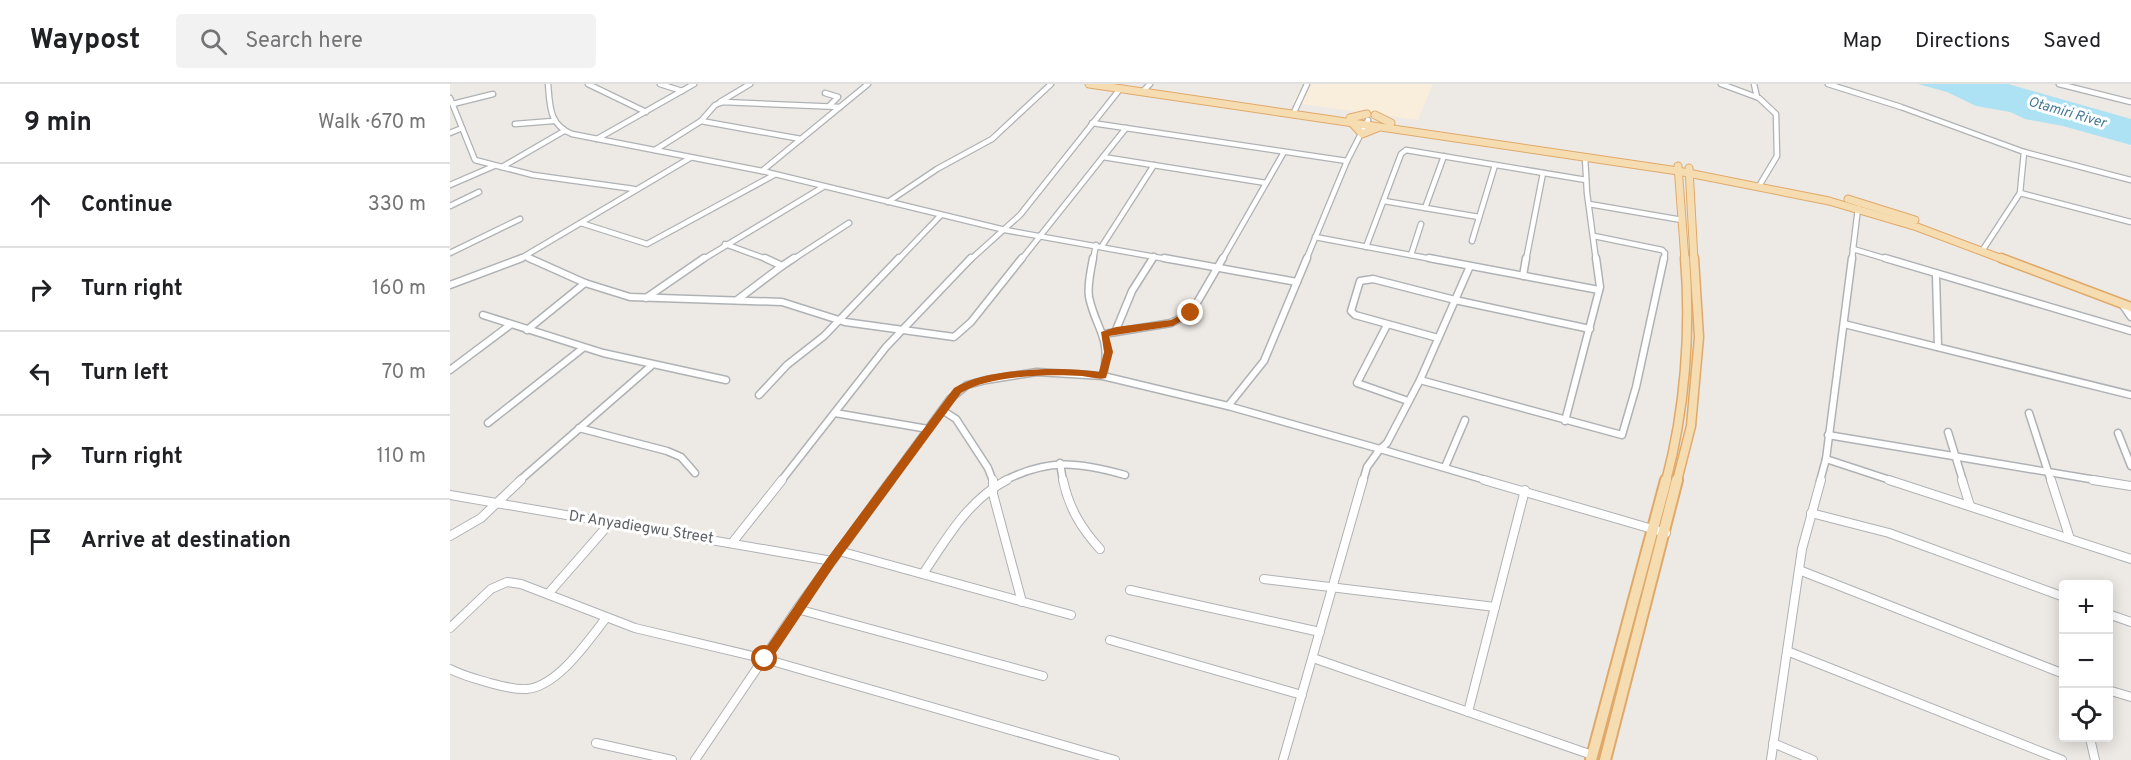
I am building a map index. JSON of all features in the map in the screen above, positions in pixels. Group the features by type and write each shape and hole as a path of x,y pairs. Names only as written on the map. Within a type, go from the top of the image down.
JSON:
{"main road":[{"path":"1089,84 1295,110 1350,120 1367,120"},
{"path":"1107,84 1350,120 1367,120 1585,157 1689,170 1865,204 2131,300"},
{"path":"1376,115 1388,125"},
{"path":"1350,120 1362,134 1388,125 1678,169"},
{"path":"1592,757 1675,448 1683,386 1687,321 1678,169"},
{"path":"1605,760 1666,533 1691,426 1699,337 1689,170"},
{"path":"1760,184 1858,208 1983,248 2131,307"}],"street":[{"path":"548,84 553,121 557,128 564,132 762,171 1005,230 1297,282"},
{"path":"588,84 646,112"},
{"path":"660,84 683,91"},
{"path":"597,139 694,84"},
{"path":"655,150 701,121 719,103 750,84"},
{"path":"762,171 868,84"},
{"path":"888,202 937,169 992,139 1051,84"},
{"path":"1144,90 1150,84"},
{"path":"1295,110 1307,84"},
{"path":"1721,84 1757,97 1772,108 1776,114 1777,156 1760,184"},
{"path":"1754,84 1757,97"},
{"path":"1828,84 1901,107 2024,152 2131,180"},
{"path":"2059,84 2131,102"},
{"path":"732,543 869,367 982,247 1005,230 1020,215 1120,89"},
{"path":"825,93 838,97 829,106"},
{"path":"493,94 451,101 475,160 501,168 634,189"},
{"path":"719,103 840,107"},
{"path":"1228,406 1259,370 1347,161 1367,120"},
{"path":"515,124 553,121"},
{"path":"701,121 801,140"},
{"path":"1092,123 1347,161"},
{"path":"450,133 462,128"},
{"path":"526,257 585,283 630,297 782,302 845,322 946,338 960,334 1042,236 1126,128"},
{"path":"501,168 564,132"},
{"path":"1366,247 1404,151 1586,180"},
{"path":"1104,334 1116,330 1165,325 1182,319 1197,306 1284,152"},
{"path":"1983,248 2020,193 2024,152"},
{"path":"1425,208 1444,156"},
{"path":"1103,157 1266,183"},
{"path":"1565,421 1599,290 1600,275 1589,204 1585,157"},
{"path":"450,285 526,257 634,189 690,158"},
{"path":"1103,376 1108,344 1089,294 1099,245 1154,165"},
{"path":"1473,241 1495,165"},
{"path":"450,185 495,166"},
{"path":"1523,276 1544,173"},
{"path":"581,223 647,244 774,174"},
{"path":"646,298 725,244 824,187"},
{"path":"450,206 479,192"},
{"path":"2020,193 2131,222"},
{"path":"1384,201 1479,217"},
{"path":"1589,204 1682,220"},
{"path":"1771,760 1799,570 1811,513 1826,459 1858,208"},
{"path":"759,395 776,375 824,336 940,216"},
{"path":"450,253 520,219"},
{"path":"736,301 782,266 849,224"},
{"path":"1411,255 1421,224"},
{"path":"1420,380 1616,435 1625,432 1665,253 1662,250 1594,236"},
{"path":"1315,237 1599,290"},
{"path":"725,244 782,266"},
{"path":"1853,249 2131,331"},
{"path":"1116,330 1132,291 1154,256"},
{"path":"1283,760 1367,467 1380,449 1388,443 1420,380 1470,266"},
{"path":"1936,274 1938,347"},
{"path":"1438,338 1360,318 1352,313 1358,286 1363,279 1385,282 1455,300 1590,329"},
{"path":"527,330 585,283"},
{"path":"2122,304 2131,318"},
{"path":"483,315 583,348 651,366 726,380"},
{"path":"1844,324 2131,395"},
{"path":"450,370 510,325"},
{"path":"1387,325 1357,383 1408,401"},
{"path":"488,423 583,348"},
{"path":"450,536 481,518 539,462 651,366"},
{"path":"695,760 797,609 942,410 957,391 967,385 986,380 1046,372 1103,376 1228,406 1525,490 1666,533"},
{"path":"942,410 950,413 956,419 993,478 993,494 1022,602"},
{"path":"835,412 928,429"},
{"path":"2029,413 2070,539"},
{"path":"1444,467 1464,420"},
{"path":"579,428 667,451 681,457 695,473"},
{"path":"1948,432 1970,506"},
{"path":"2118,433 2131,466"},
{"path":"1828,435 2131,486"},
{"path":"1826,459 2131,559"},
{"path":"1060,464 1065,497 1081,528 1100,549"},
{"path":"923,574 967,511 993,486 1011,476 1034,468 1060,464 1087,466 1125,475"},
{"path":"1468,712 1525,490"},
{"name":"Dr Anyadiegwu Street","path":"450,495 832,561"},
{"path":"1811,513 1889,533 2059,595"},
{"path":"548,594 610,523"},
{"path":"839,550 1071,615"},
{"path":"1799,570 2059,672"},
{"path":"1264,579 1495,607"},
{"path":"450,628 475,603 500,584 507,582 521,584 635,628 765,659 1115,760"},
{"path":"1130,591 1320,632"},
{"path":"797,609 1042,676"},
{"path":"2113,615 2131,622"},
{"path":"450,669 479,680 515,688 529,689 542,685 560,671 606,618"},
{"path":"1110,640 1302,695"},
{"path":"1787,651 2062,760"},
{"path":"1313,658 1592,757"},
{"path":"2113,691 2131,697"},
{"path":"2091,742 2095,760"},
{"path":"596,743 672,760"},
{"path":"1773,743 1813,760"}],"shaded area":[{"path":"1302,84 1433,84 1418,120 1293,103"}],"water":[{"name":"Otamiri River","path":"1918,84 2008,84 2131,119 2131,145 2063,126 2025,119 2010,112 1976,106 1947,92"}],"route":[{"path":"765,659 797,609 957,391 967,385 986,380 1037,372 1084,373 1103,376 1108,352 1104,334 1116,330 1165,325 1191,313"}]}
